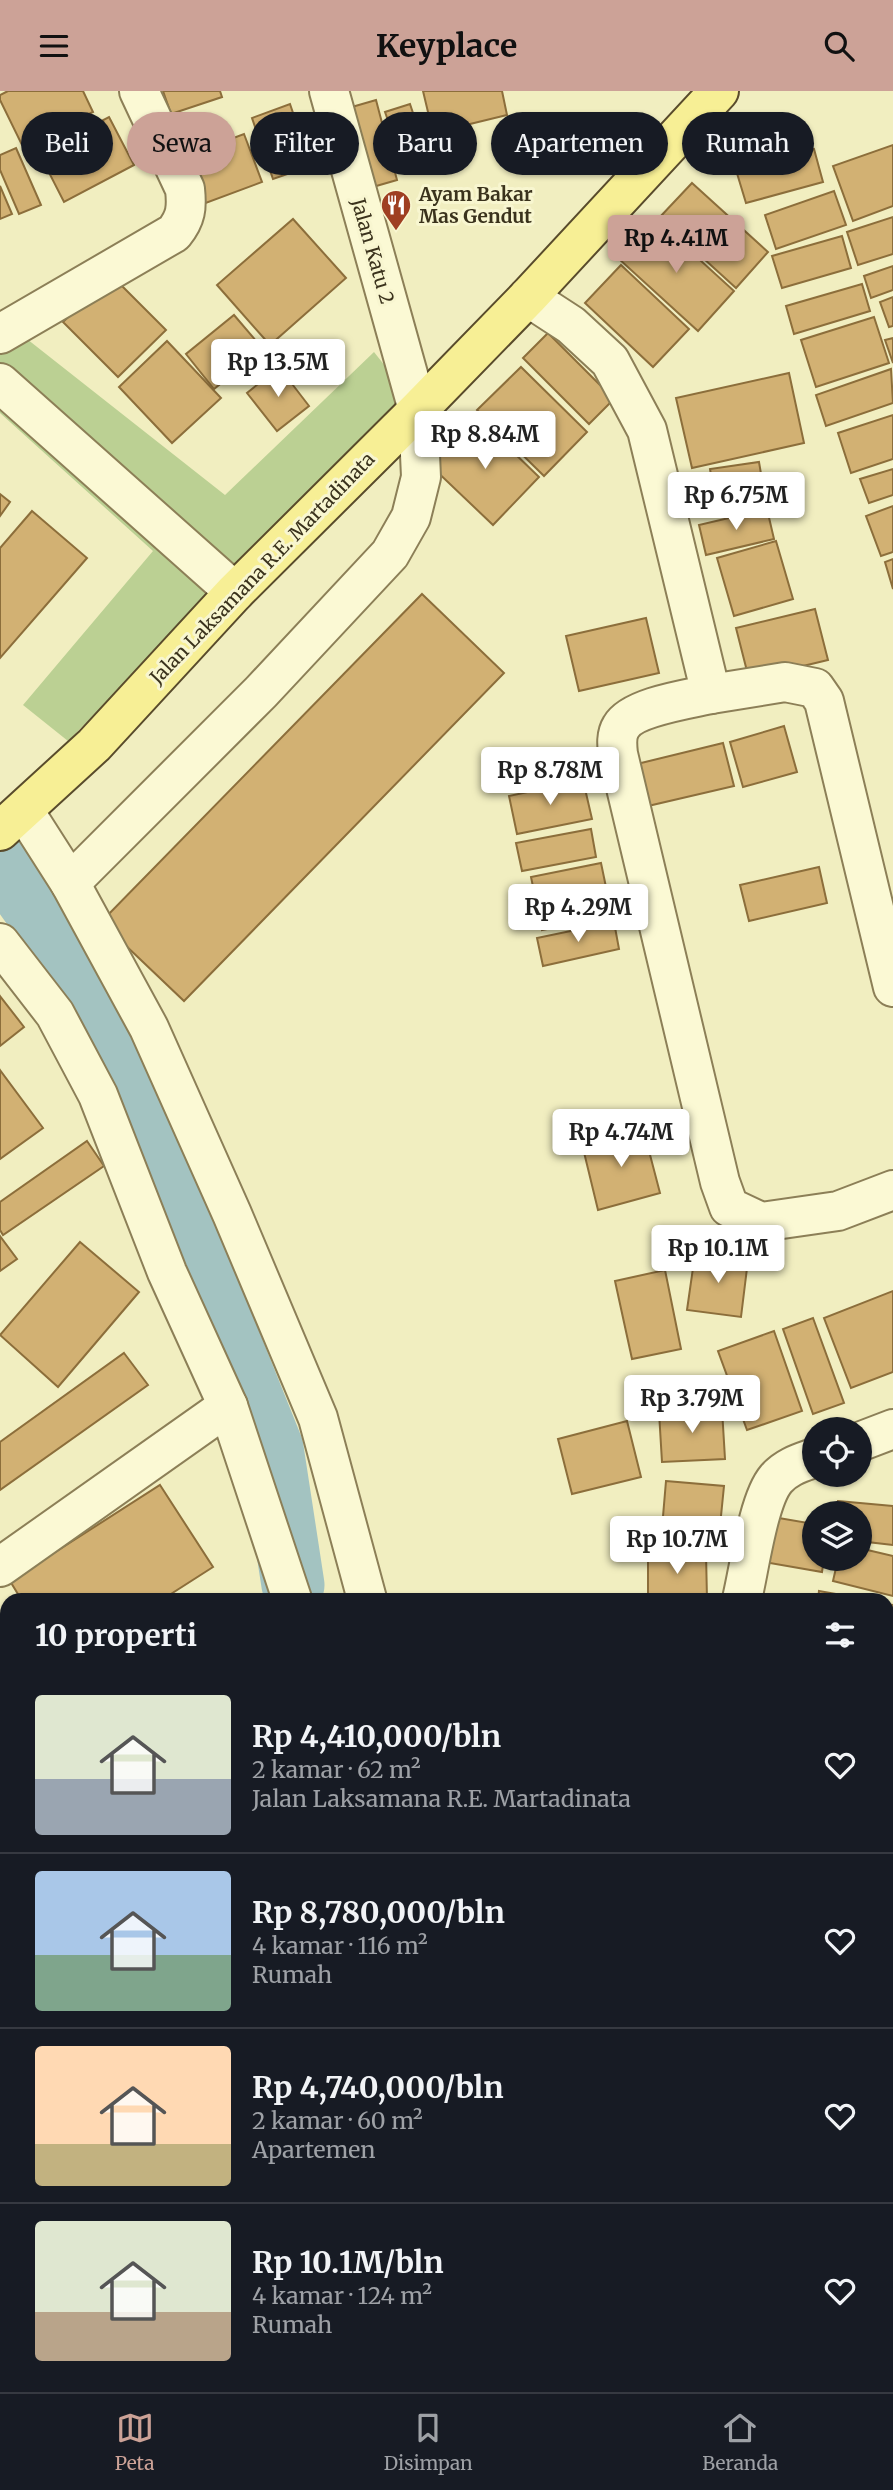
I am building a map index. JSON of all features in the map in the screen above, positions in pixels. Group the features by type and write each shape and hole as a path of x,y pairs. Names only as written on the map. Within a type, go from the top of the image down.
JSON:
{"main road":[{"name":"Jalan Laksamana R.E. Martadinata","path":"9,823 94,745 234,592 528,297 719,91"}],"street":[{"path":"0,334 174,233 184,221 185,189 139,91"},
{"name":"Jalan Katu 2","path":"71,883 261,692 390,554 411,517 421,477 418,410 329,91"},
{"path":"528,297 571,325 610,361 647,430 712,694"},
{"path":"0,383 234,592"},
{"path":"893,987 824,701 815,688 785,682 712,694 630,716 621,728 617,740 618,754 720,1182 729,1207 761,1222 838,1211 893,1190"},
{"path":"9,823 71,883 149,1028 232,1214 318,1418 365,1593"},
{"path":"0,943 55,1014 98,1095 167,1272 228,1406 290,1593"},
{"path":"0,1567 228,1406"},
{"path":"872,1437 893,1429"},
{"path":"743,1593 763,1508 775,1480 789,1468 802,1463"}],"green space":[{"path":"13,328 225,495 374,352 408,395 68,741 23,705 153,551 0,413 0,339"}],"building":[{"path":"8,91 83,91 93,112 21,112 21,143 0,95"},
{"path":"163,91 220,91 222,97 170,112"},
{"path":"423,91 502,91 506,112 491,112 491,119 477,122 477,112 428,112"},
{"path":"376,100 379,112 373,112 373,175 396,175 397,180 359,191 355,175 359,175 359,112 338,111"},
{"path":"290,104 293,112 268,112"},
{"path":"410,104 413,112 385,112"},
{"path":"113,125 127,152 127,169 64,202 50,175 113,175"},
{"path":"244,134 250,150 250,175 259,175 262,182 203,204 192,175 236,175 236,137"},
{"path":"893,145 893,206 853,221 833,166"},
{"path":"16,148 21,159 21,175 28,175 41,205 19,214 0,170 0,155"},
{"path":"814,149 823,182 746,203 738,175 814,175"},
{"path":"692,183 768,252 736,288 659,218"},
{"path":"0,186 12,214 0,219"},
{"path":"834,191 846,225 776,249 765,215"},
{"path":"893,217 893,254 858,265 847,232"},
{"path":"293,219 346,278 270,345 217,285"},
{"path":"655,219 734,291 698,331 619,259"},
{"path":"842,236 851,268 782,288 772,256"},
{"path":"621,265 689,329 653,367 585,303"},
{"path":"893,266 893,290 871,298 864,276"},
{"path":"111,275 166,330 118,377 63,322"},
{"path":"862,284 870,311 794,334 786,306"},
{"path":"893,297 893,326 889,327 880,302"},
{"path":"234,315 263,349 214,389 186,354"},
{"path":"874,317 889,363 816,387 801,340"},
{"path":"548,333 614,399 589,424 523,358"},
{"path":"893,338 893,363 885,340"},
{"path":"167,341 221,398 172,443 119,387"},
{"path":"279,367 309,406 277,431 247,393"},
{"path":"521,367 587,432 544,476 477,410"},
{"path":"891,369 893,403 826,426 816,395"},
{"path":"789,373 804,443 692,468 676,398"},
{"path":"893,415 893,459 851,473 838,433"},
{"path":"477,417 539,477 493,525 430,465"},
{"path":"759,462 767,509 718,516 710,469"},
{"path":"893,469 893,495 869,503 860,479"},
{"path":"0,494 10,502 0,516"},
{"path":"893,506 893,552 881,556 866,516"},
{"path":"767,509 774,539 706,555 699,525"},
{"path":"32,511 87,558 0,658 0,548"},
{"path":"776,541 793,599 734,616 717,558"},
{"path":"893,559 893,589 885,562"},
{"path":"422,594 504,673 184,1001 101,922"},
{"path":"815,609 828,660 749,679 736,628"},
{"path":"646,618 659,673 579,691 566,636"},
{"path":"784,726 797,772 743,787 730,742"},
{"path":"723,743 734,786 648,806 637,764"},
{"path":"583,780 592,819 517,834 509,796"},
{"path":"591,829 596,857 522,871 516,843"},
{"path":"601,863 612,916 542,930 531,877"},
{"path":"819,867 827,903 749,921 740,885"},
{"path":"614,922 619,949 543,966 537,938"},
{"path":"0,996 24,1027 0,1046"},
{"path":"0,1070 43,1128 0,1159"},
{"path":"643,1128 660,1193 598,1210 582,1144"},
{"path":"87,1141 104,1166 3,1235 0,1230 0,1202"},
{"path":"0,1236 17,1259 0,1271"},
{"path":"80,1242 139,1292 58,1387 0,1335"},
{"path":"695,1254 748,1260 741,1317 687,1310"},
{"path":"665,1270 681,1349 632,1359 615,1281"},
{"path":"893,1291 893,1372 851,1388 824,1318"},
{"path":"813,1318 844,1403 813,1414 783,1329"},
{"path":"774,1331 802,1411 747,1430 718,1351"},
{"path":"124,1353 148,1385 0,1490 0,1442"},
{"path":"722,1409 725,1459 662,1462 659,1412"},
{"path":"627,1421 641,1477 572,1494 558,1439"},
{"path":"666,1481 724,1486 718,1546 661,1540"},
{"path":"160,1485 213,1567 172,1593 17,1593 10,1581"},
{"path":"872,1504 893,1506 893,1545 872,1543"},
{"path":"773,1517 802,1522 802,1569 764,1562"},
{"path":"872,1551 893,1556 893,1593 881,1593 833,1581 835,1571 872,1571"},
{"path":"706,1553 707,1593 648,1593 648,1554"}],"waterway":[{"path":"0,860 116,1023 156,1158 272,1448 293,1585"}],"place":[{"name":"Ayam Bakar Mas Gendut","path":"396,232"}]}
